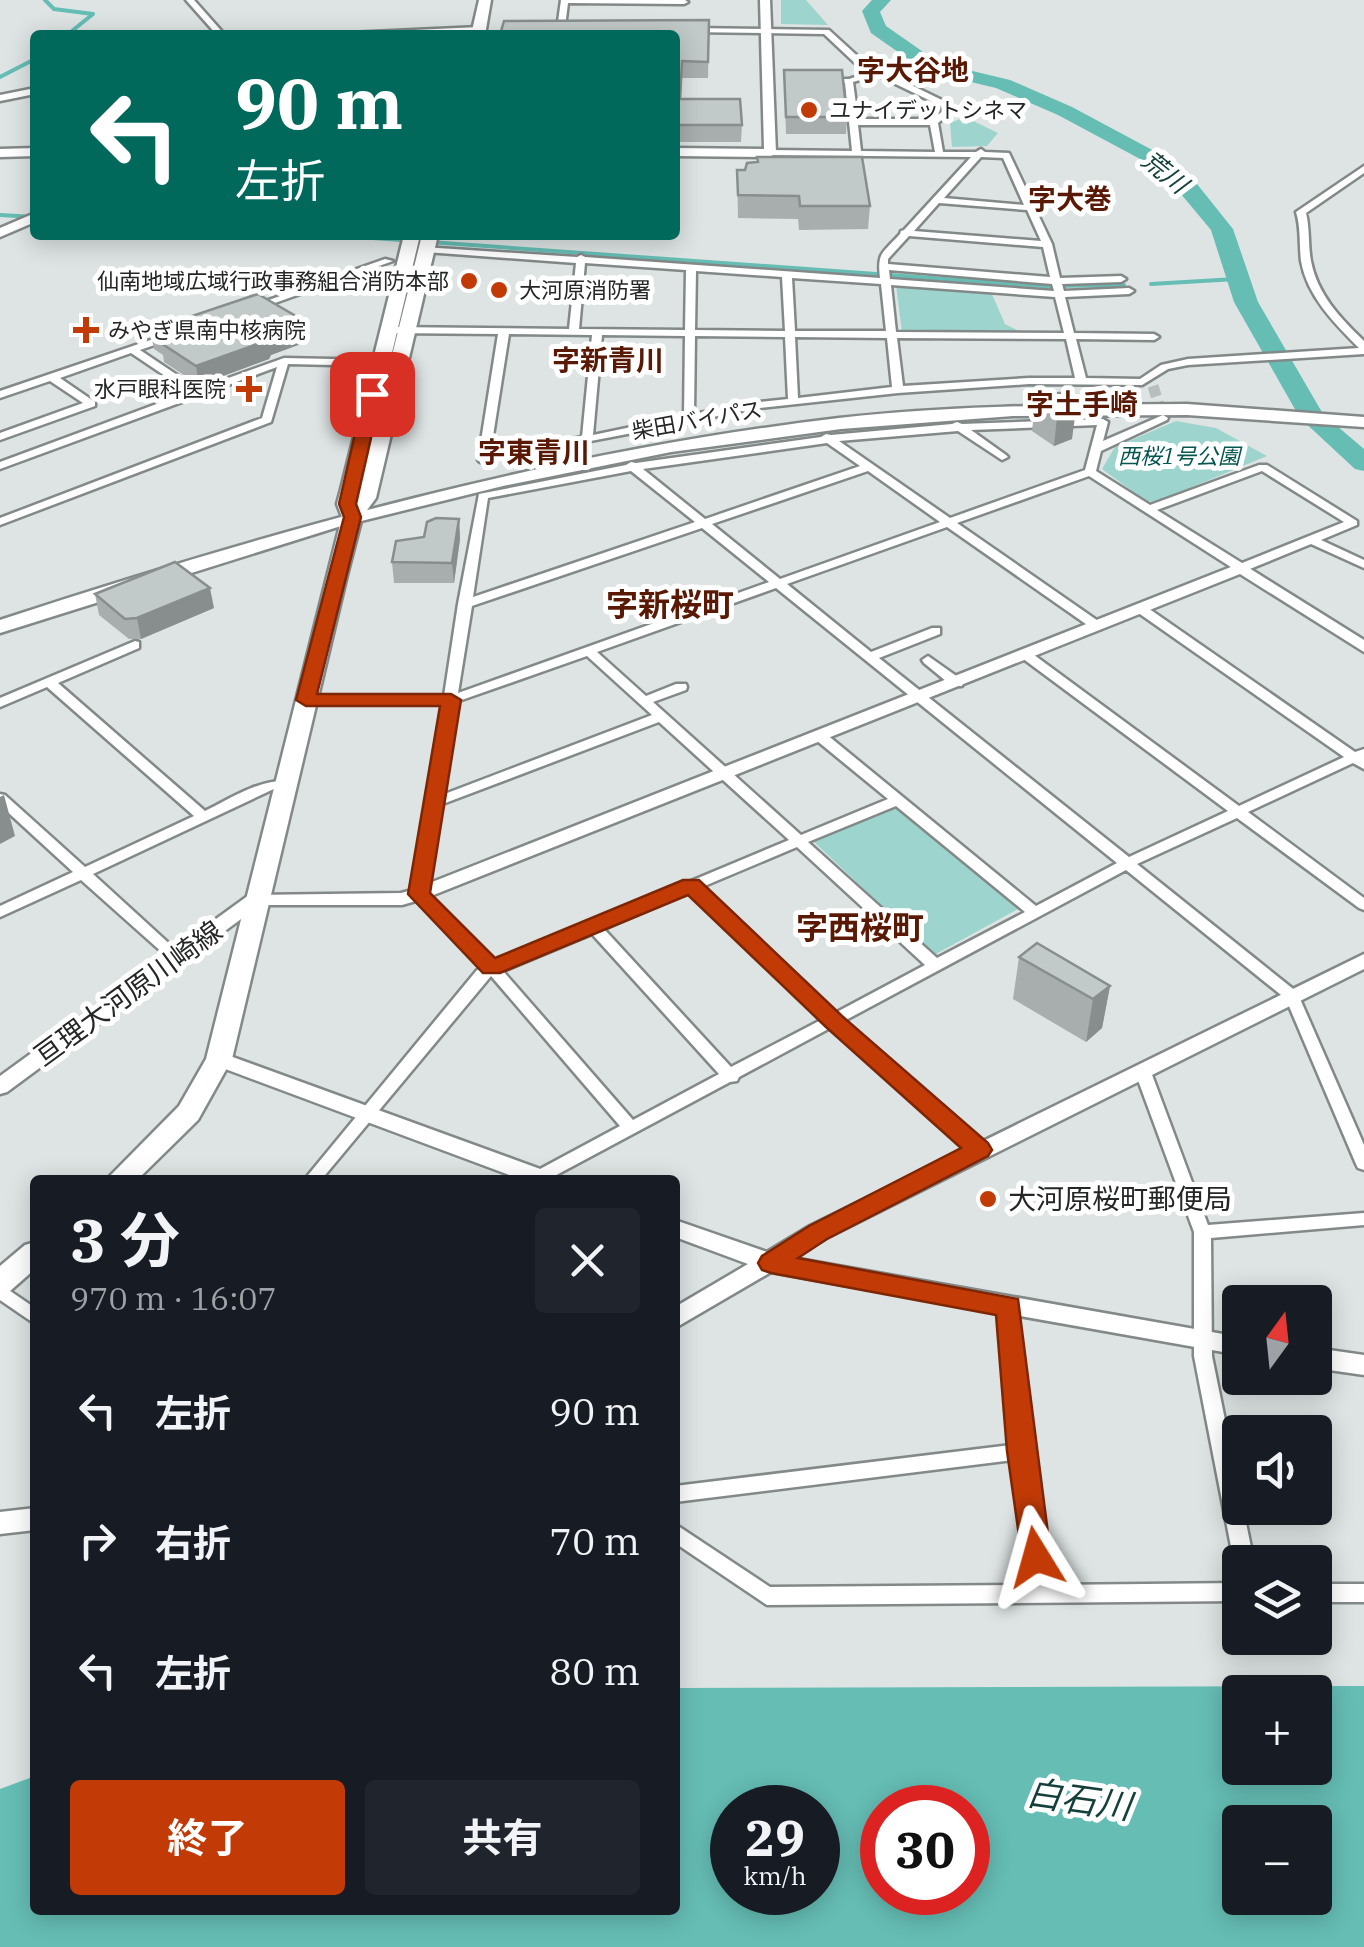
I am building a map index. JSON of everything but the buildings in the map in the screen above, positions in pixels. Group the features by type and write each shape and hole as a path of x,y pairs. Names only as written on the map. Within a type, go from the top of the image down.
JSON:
{"main road":[{"path":"469,0 471,30"},
{"path":"472,30 485,0"},
{"name":"亘理大河原川崎線","path":"125,1175 188,1113 218,1059 421,240"},
{"name":"亘理大河原川崎線","path":"355,506 380,363 398,330"},
{"name":"柴田バイパス","path":"0,612 116,572 355,506 593,461 831,423 1048,406 1225,406 1364,413"},
{"name":"柴田バイパス","path":"1225,406 1364,422"},
{"name":"柴田バイパス","path":"0,627 355,506"},
{"path":"0,1282 30,1257"}],"street":[{"path":"190,0 216,30"},
{"path":"765,0 770,153"},
{"path":"578,30 561,29 565,1 684,1 682,30 826,32 861,64 946,105 947,112 934,122 855,122"},
{"path":"809,81 849,81 879,72"},
{"path":"769,81 789,81"},
{"path":"849,81 857,152"},
{"path":"0,98 30,92"},
{"path":"934,122 938,152"},
{"path":"0,153 30,152"},
{"path":"680,152 1006,155 1047,244 1081,380"},
{"path":"898,390 882,258 981,152"},
{"path":"1364,169 1301,212 1306,224 1307,267 1316,291 1336,320 1364,349"},
{"path":"935,200 1030,208"},
{"path":"0,233 30,219"},
{"path":"904,233 1047,244"},
{"path":"421,240 581,258 787,273 883,273 1129,291"},
{"path":"574,332 581,258"},
{"path":"242,311 388,260"},
{"path":"689,421 691,266"},
{"path":"787,273 793,400"},
{"path":"1058,288 1121,279"},
{"path":"0,395 187,330"},
{"path":"398,330 1154,337"},
{"path":"504,331 484,460 793,400 1081,380 1148,384 1165,367 1188,362 1364,349"},
{"path":"587,438 596,332"},
{"path":"132,350 197,393"},
{"path":"0,466 284,361 380,363"},
{"path":"0,522 268,420 284,361"},
{"path":"0,437 91,404 51,378"},
{"path":"1094,450 1163,418"},
{"path":"419,894 482,496 631,465 826,437 957,425 1103,422 1090,472"},
{"path":"957,425 1002,457"},
{"path":"826,437 1097,626"},
{"path":"631,465 1292,996 1364,1164"},
{"path":"464,604 869,467"},
{"path":"256,899 402,899 419,894 1353,524 1263,467 1149,509"},
{"path":"1090,472 1364,647"},
{"path":"306,700 451,700 1090,472"},
{"path":"1312,540 1364,564"},
{"path":"1141,609 1360,759"},
{"path":"869,657 936,631"},
{"path":"0,703 135,646"},
{"path":"589,651 935,965"},
{"path":"1026,655 1364,905"},
{"path":"928,660 957,683"},
{"path":"49,682 204,817"},
{"path":"644,701 681,687"},
{"path":"434,803 660,716"},
{"path":"821,737 1035,913"},
{"path":"545,1175 629,1126 731,1077 1126,864 1360,759"},
{"path":"0,912 274,784 285,784"},
{"path":"0,798 180,956"},
{"path":"316,1175 482,974 897,800"},
{"path":"691,885 834,1022 979,1150"},
{"path":"419,894 492,968 629,1126"},
{"name":"亘理大河原川崎線","path":"0,1087 256,899"},
{"path":"592,926 731,1077"},
{"path":"680,1316 818,1232 1364,962"},
{"path":"218,1059 528,1175"},
{"path":"1144,1072 1202,1232 1202,1340 1241,1545"},
{"path":"1202,1232 1364,1219"},
{"path":"680,1230 771,1263 1222,1343"},
{"path":"0,1291 30,1313"},
{"path":"1008,1306 1021,1451 1042,1592"},
{"path":"1332,1361 1364,1366"},
{"path":"680,1493 1021,1451"},
{"path":"0,1523 30,1520"},
{"path":"680,1535 768,1596 1222,1592"},
{"path":"1332,1593 1364,1593"}],"green space":[{"path":"781,0 806,0 828,25 781,24"},
{"path":"965,117 998,133 987,146 952,147 950,123"},
{"path":"896,285 991,292 1005,324 1023,333 902,332"},
{"name":"西桜1号公園","path":"1176,421 1216,428 1267,456 1156,502 1146,501 1102,469 1115,447"},
{"path":"900,806 1020,908 934,955 812,840"}],"water":[{"name":"白石川","path":"1222,1686 1222,1785 1332,1785 1332,1686 1364,1686 1364,1947 0,1947 0,1789 30,1778 30,1915 680,1915 680,1688"}],"waterway":[{"path":"45,0 54,9 93,14 73,30"},
{"name":"荒川","path":"882,0 871,11 878,29 932,67 1003,84 1065,111 1149,156 1189,189 1222,229 1246,302 1313,418 1364,463"},
{"path":"0,77 30,62"},
{"path":"0,215 30,217"},
{"path":"401,240 1044,286 1124,285"},
{"path":"1151,284 1236,279"}],"tunnel":[{"path":"1153,386 1163,418"}],"place":[{"name":"ユナイデットシネマ","path":"809,110"},
{"name":"仙南地域広域行政事務組合消防本部","path":"469,281"},
{"name":"大河原消防署","path":"499,290"},
{"name":"みやぎ県南中核病院","path":"86,330"},
{"name":"水戸眼科医院","path":"249,389"},
{"name":"大河原桜町郵便局","path":"988,1199"}],"district":[{"name":"字大谷地","path":"913,70"},
{"name":"字大巻","path":"1070,199"},
{"name":"字新青川","path":"608,360"},
{"name":"字土手崎","path":"1082,404"},
{"name":"字東青川","path":"534,452"},
{"name":"字新桜町","path":"670,605"},
{"name":"字西桜町","path":"860,928"}],"route":[{"path":"372,394 347,504 352,517 306,700 451,700 419,894 492,968 691,885 834,1022 979,1150 818,1232 771,1263 1008,1306 1021,1451 1036,1557"}]}
